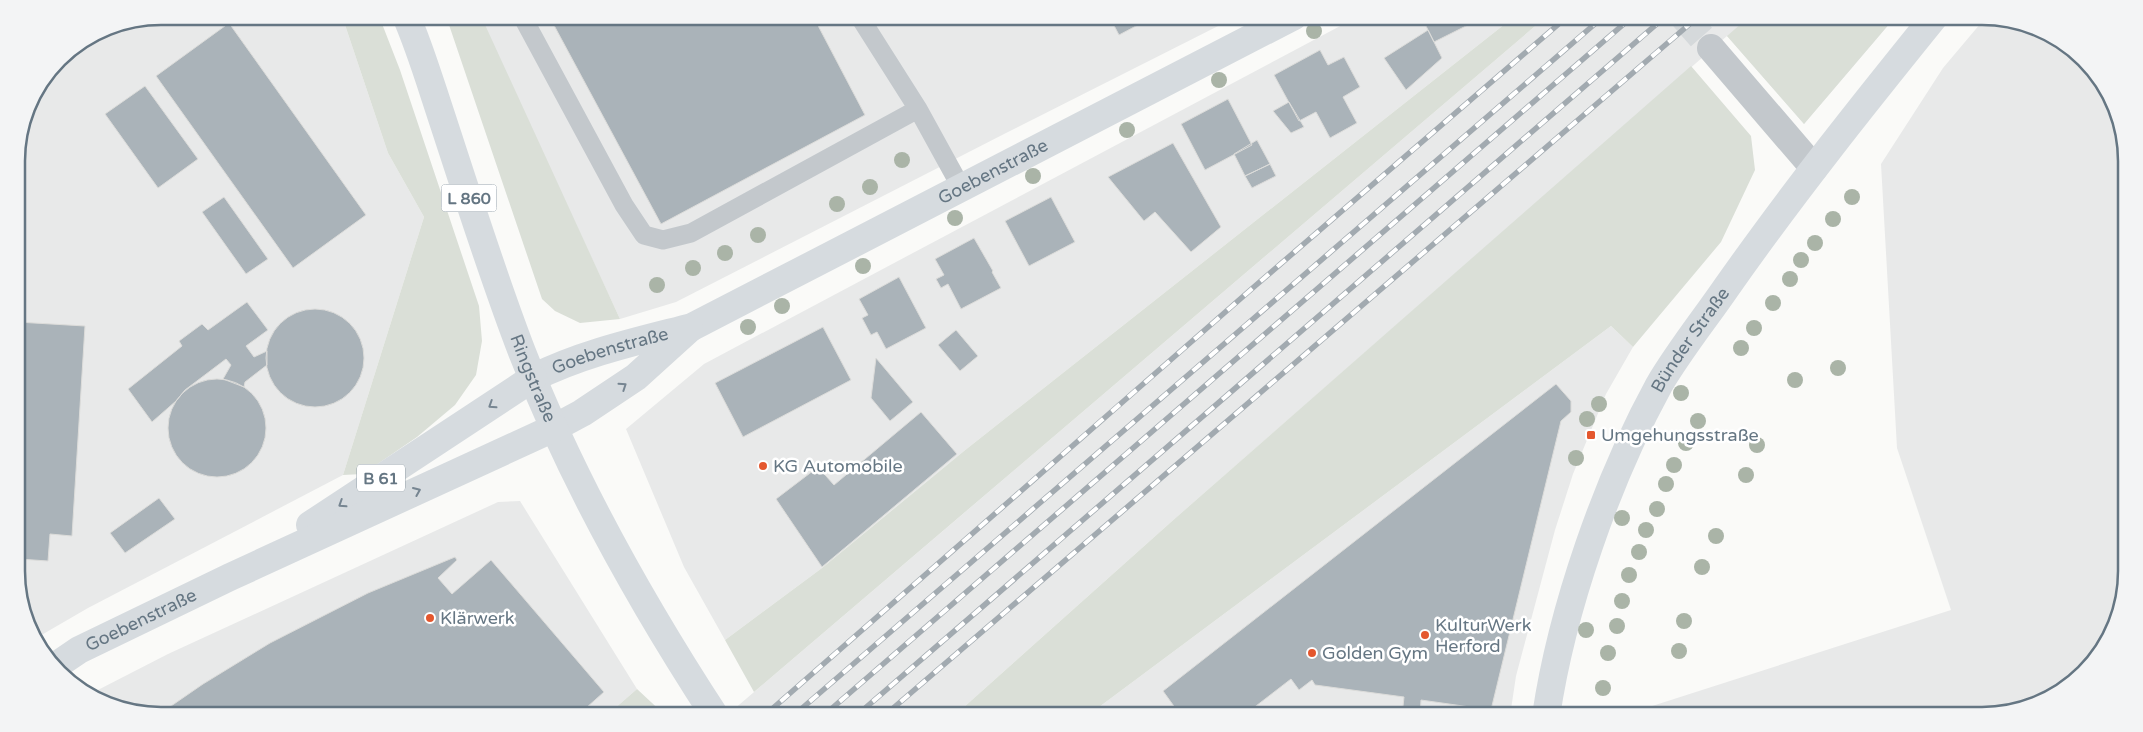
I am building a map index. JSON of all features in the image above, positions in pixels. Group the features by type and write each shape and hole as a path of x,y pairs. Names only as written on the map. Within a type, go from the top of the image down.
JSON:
{"street":[{"name":"Ringstraße","path":"409,25 503,298 554,428 581,486 614,549 672,650 709,707"},
{"name":"Goebenstraße","path":"230,577 533,378 561,364 605,350 692,327 1277,25"},
{"name":"Bünder Straße","path":"1547,707 1551,684 1569,613 1592,539 1622,462 1655,394 1705,318 1814,168 1928,25"},
{"path":"1711,48 1814,168"},
{"name":"Goebenstraße","path":"61,662 79,650 230,577 554,428 582,413 636,377 692,327"}],"lane":[{"path":"527,25 624,205 644,235 663,240 691,233 918,109"},
{"path":"865,25 918,109 962,189"}],"shaded area":[{"path":"161,25 345,25 388,153 424,217 343,475 88,608 41,635 32,614 26,588 25,152 35,109 53,78 71,59 93,43 118,32 144,26"},
{"path":"345,25 382,25 400,70 479,306 482,341 476,375 455,405 417,437 363,474 343,475 424,217 388,153"},
{"path":"449,25 485,25 620,319 580,323 555,311 542,299"},
{"path":"483,25 1220,25 676,302 620,319"},
{"path":"1342,25 1504,25 964,451 822,568 725,640 684,567 626,429 704,364"},
{"path":"1504,25 1536,25 754,692 725,640 822,568 964,451"},
{"path":"1536,25 1888,25 1804,124 1727,36 1171,522 964,707 737,707"},
{"path":"1740,25 1888,25 1804,124 1727,36"},
{"path":"1979,25 1999,26 2034,35 2065,53 2078,65 2100,93 2111,118 2118,152 2118,571 2117,588 2108,623 2090,654 2065,679 2042,693 2008,704 1991,707 1649,707 1951,610 1897,448 1881,164 1943,68"},
{"path":"1691,66 1751,136 1755,170 1721,242 1633,347 1611,326 1099,707 964,707 1171,522"},
{"path":"1611,326 1633,347 1606,394 1573,474 1555,530 1516,676 1511,707 1099,707"},
{"path":"520,501 637,689 616,707 161,707 126,702 96,691 168,654 498,502"},
{"path":"637,689 656,707 616,707"}],"building":[{"path":"226,25 230,25 366,215 293,268 156,76"},
{"path":"554,25 818,25 865,115 661,224"},
{"path":"1114,25 1138,25 1119,35"},
{"path":"1426,25 1468,25 1434,42"},
{"path":"1428,30 1442,58 1406,90 1384,58"},
{"path":"1320,50 1328,65 1344,57 1360,87 1343,97 1357,123 1330,138 1316,112 1299,121 1274,75"},
{"path":"145,86 198,159 158,188 105,114"},
{"path":"1228,99 1252,145 1205,170 1181,124"},
{"path":"1289,102 1304,127 1291,133 1273,111"},
{"path":"1257,140 1270,164 1245,176 1234,154"},
{"path":"1173,143 1221,227 1191,252 1155,212 1144,221 1108,177"},
{"path":"1270,164 1276,176 1252,188 1245,176"},
{"path":"224,197 268,259 246,274 202,212"},
{"path":"1051,197 1075,242 1029,266 1005,221"},
{"path":"974,238 1001,288 961,309 948,284 941,288 936,279 944,275 935,259"},
{"path":"899,277 926,328 886,349 877,332 871,335 862,318 868,315 859,299"},
{"path":"247,302 268,330 246,346 254,357 267,351 267,365 245,382 244,387 223,379 231,365 226,359 185,390 176,401 152,422 128,389 182,346 179,341 202,324 208,330"},
{"path":"315,309 334,313 349,324 360,339 364,358 360,377 349,392 334,403 315,407 296,403 281,392 270,377 266,358 270,339 281,324 296,313"},
{"path":"25,322 85,326 72,536 50,534 48,561 25,559"},
{"path":"823,327 851,380 743,437 715,383"},
{"path":"956,330 978,356 960,371 938,345"},
{"path":"876,358 913,402 890,421 871,398"},
{"path":"217,379 236,383 251,394 262,409 266,428 262,447 251,462 236,473 217,477 198,473 183,462 172,447 168,428 172,409 183,394 198,383"},
{"path":"1556,384 1571,401 1571,412 1561,421 1492,707 1470,707 1421,700 1421,707 1403,707 1404,697 1315,685 1312,680 1299,690 1291,679 1255,707 1175,707 1163,691"},
{"path":"921,412 957,454 822,567 776,499 818,467 834,485"},
{"path":"159,498 175,519 125,553 110,533"},
{"name":"Klärwerk","path":"455,557 457,560 438,578 452,594 491,560 604,692 587,707 170,707 270,643 368,593"}],"tunnel":[{"path":"1691,25 1711,48"}],"railway":[{"path":"774,707 1255,286 1558,25"},
{"path":"803,707 1594,25"},
{"path":"833,707 1623,25"},
{"path":"866,707 1656,25"},
{"path":"894,707 1689,25"}],"place":[{"name":"Umgehungsstraße","path":"1591,435"},
{"name":"KG Automobile","path":"763,466"},
{"name":"Klärwerk","path":"430,618"},
{"name":"KulturWerk Herford","path":"1425,635"},
{"name":"Golden Gym","path":"1312,653"}]}
